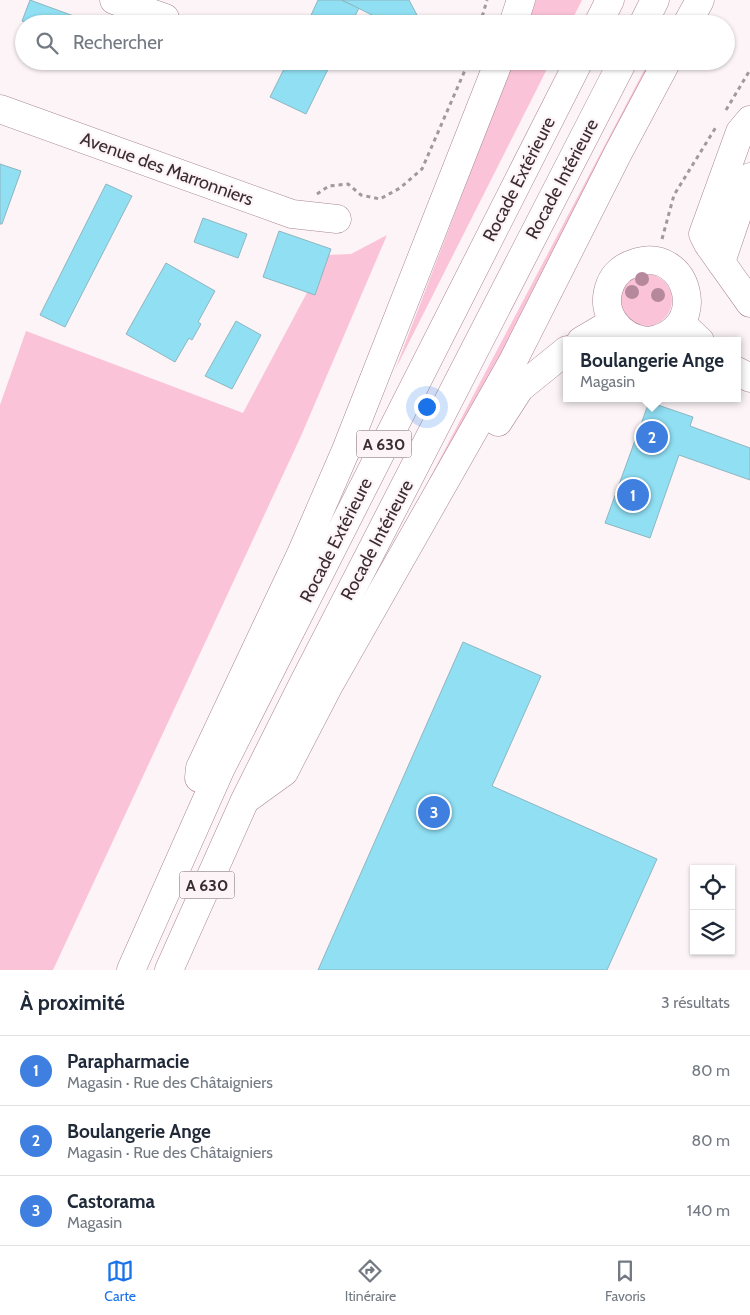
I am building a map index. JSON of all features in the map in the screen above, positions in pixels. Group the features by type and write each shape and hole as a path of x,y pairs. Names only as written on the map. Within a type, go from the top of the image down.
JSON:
{"main road":[{"path":"114,0 156,15"},
{"path":"516,15 521,0"},
{"path":"602,15 610,0"},
{"path":"648,15 655,0"},
{"path":"692,15 700,0"},
{"path":"192,829 200,768 301,554 346,450 495,70"},
{"name":"Rocade Extérieure","path":"131,970 192,829 393,426 574,70"},
{"name":"Rocade Intérieure","path":"169,970 245,800 618,70"},
{"path":"245,800 284,772 329,685 512,363 662,70"},
{"name":"Avenue des Marronniers","path":"0,109 292,214 337,219"},
{"path":"737,116 740,132 703,234 750,302"},
{"path":"721,262 750,177"},
{"path":"631,337 622,332 613,322 608,310 607,297 610,284 617,273 628,265 640,260 654,260 667,265 678,273 685,285 690,332 671,333 663,337"},
{"path":"588,337 613,322"},
{"path":"383,593 520,388 546,364 563,353"}],"path":[{"path":"482,15 486,0"},
{"path":"312,197 329,186 348,184 361,196 380,199 400,188 422,169 465,70"},
{"path":"737,116 750,70"},
{"path":"654,260 674,195 720,120"}],"shaded area":[{"path":"536,0 582,0 574,15 530,15"},
{"path":"510,70 546,70 395,370"},
{"path":"644,70 653,70 428,496 421,495"},
{"path":"387,235 301,436 53,970 0,970 0,405 26,331 243,413 327,255 351,254"},
{"path":"641,274 651,274 665,281 672,295 672,305 665,319 651,326 641,326 631,322 624,315 620,305 620,295 624,285 631,278"}],"building":[{"path":"30,0 71,15 24,15"},
{"path":"318,0 341,0 359,8 356,15 311,15"},
{"path":"342,0 409,0 417,15 372,15"},
{"path":"284,70 328,70 306,114 270,97"},
{"path":"0,164 21,171 2,224 0,224"},
{"path":"106,184 132,196 65,327 40,315"},
{"path":"203,218 247,234 238,258 194,242"},
{"path":"279,231 331,249 315,295 263,277"},
{"path":"166,263 215,291 198,322 201,324 192,340 189,338 175,362 126,334"},
{"path":"236,321 261,335 232,389 205,376"},
{"path":"649,402 693,417 690,426 750,448 750,480 679,455 650,538 605,523"},
{"path":"463,642 541,676 492,786 657,859 607,970 318,970"}],"place":[{"name":"Boulangerie Ange","path":"652,437"},
{"name":"Parapharmacie","path":"633,495"},
{"name":"Castorama","path":"434,812"}]}
